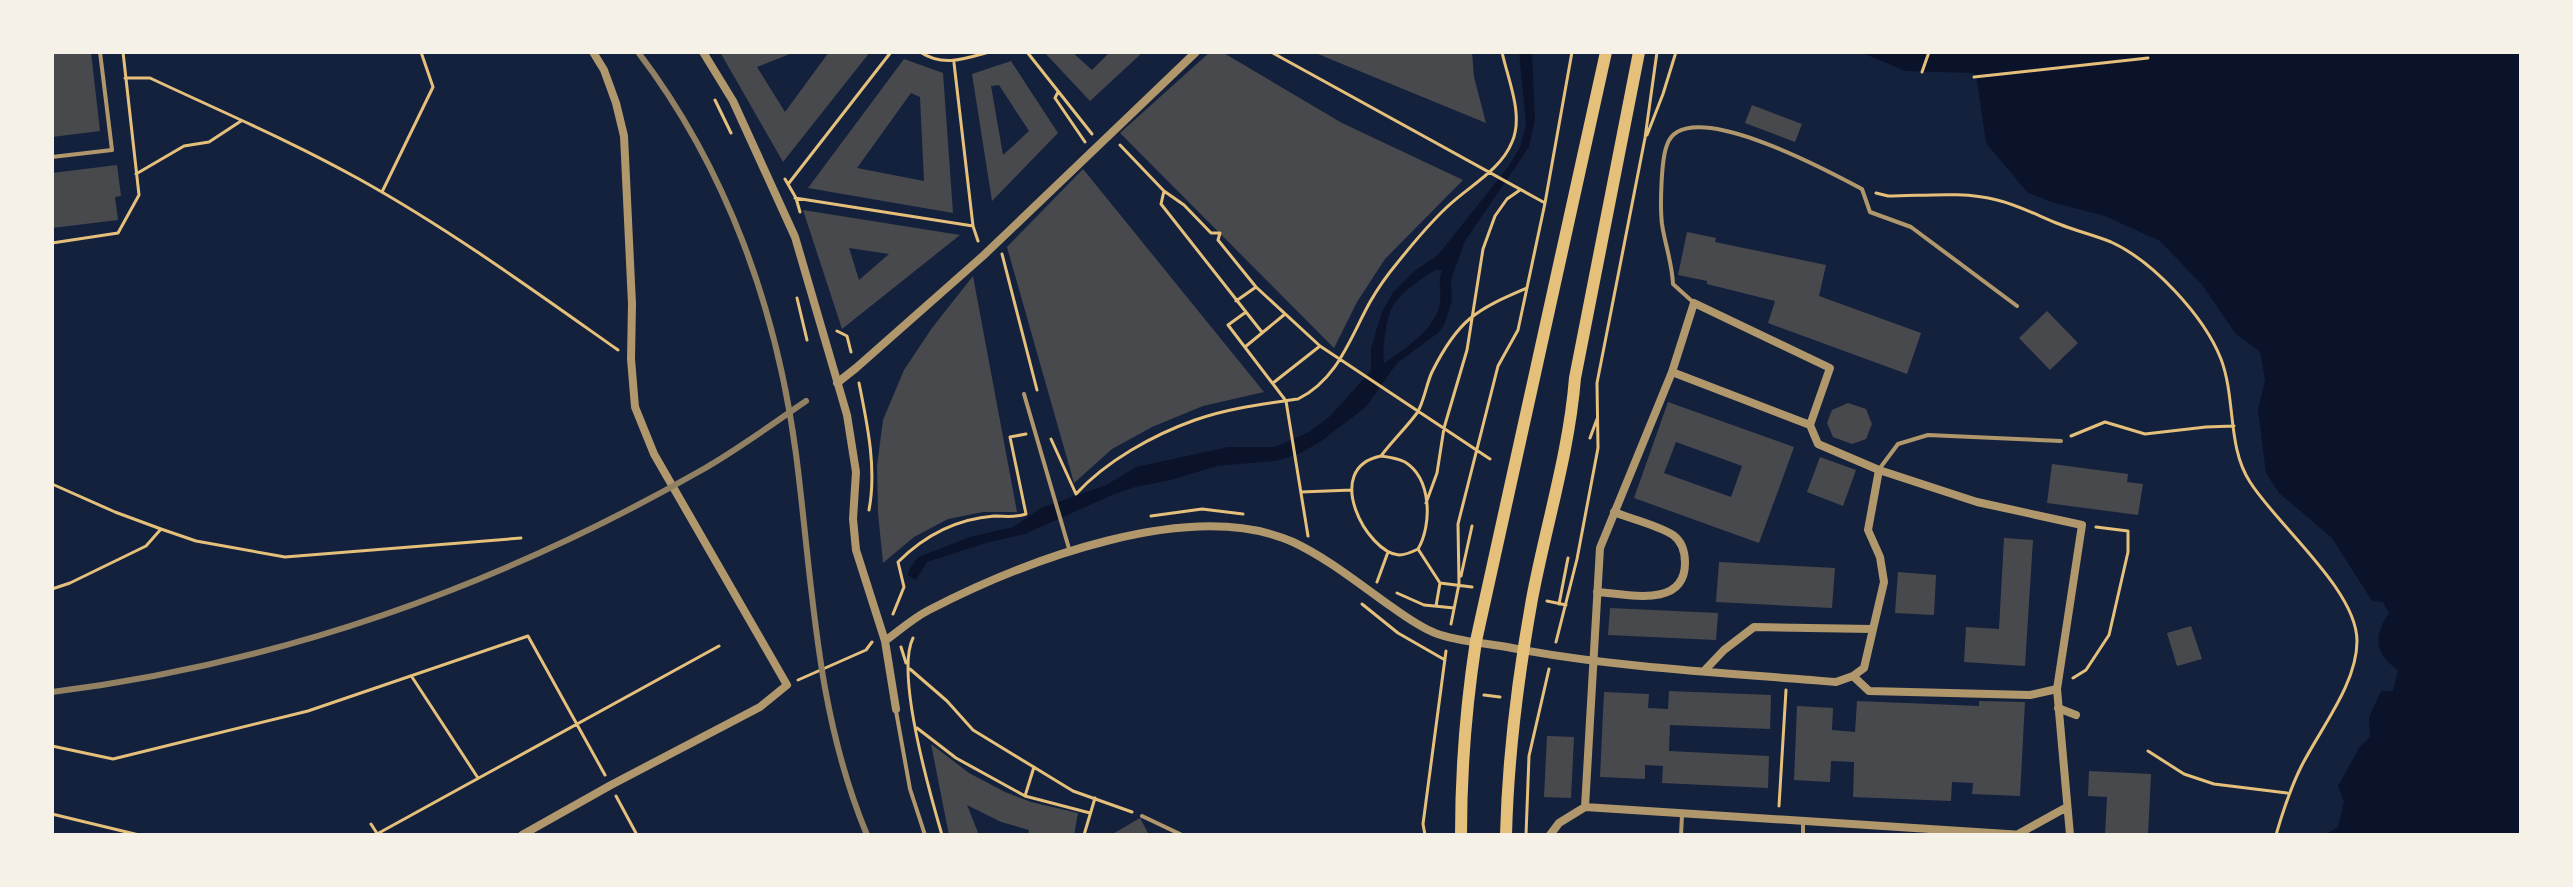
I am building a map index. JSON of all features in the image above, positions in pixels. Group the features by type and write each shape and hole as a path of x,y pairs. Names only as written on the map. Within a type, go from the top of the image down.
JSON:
{"main road":[{"path":"1461,835 1468,694 1476,641 1606,52"},
{"path":"1506,835 1516,699 1532,598 1571,422 1575,378 1639,52"}],"street":[{"path":"522,835 760,707 787,685 654,454 635,407 624,136 604,70 593,52"},
{"path":"703,52 733,101 795,237 847,415 856,472 853,519 856,550 885,641 896,709"},
{"path":"837,383 984,255 1196,52"},
{"path":"1585,807 1600,548 1672,372 1694,303 1830,368 1810,425 1818,444 1879,470 1977,502 2082,525 2057,689 2070,835"},
{"path":"1672,372 1810,425"},
{"path":"885,641 926,611 1022,568 1112,540 1204,526 1254,531 1291,541 1319,556 1432,633 1593,661 1836,682 1864,668 1884,582 1880,557 1868,530 1879,470"},
{"path":"1597,592 1654,596 1668,593 1678,586 1685,570 1685,550 1674,536 1614,512"},
{"path":"1704,671 1724,650 1754,627 1873,629"},
{"path":"1853,676 1869,691 2030,695 2057,689"},
{"path":"2058,708 2076,715"},
{"path":"2062,750 2074,747"},
{"path":"1550,835 1559,823 1585,807 2022,834 2067,807"}],"lane":[{"path":"52,157 112,150 100,52"},
{"path":"1694,303 1673,284 1672,262 1662,224 1661,194 1667,143 1679,130 1702,127 1749,137 1862,189 1870,212 1911,227 2017,306"},
{"path":"1024,394 1070,552"},
{"path":"1879,470 1898,444 1928,435 2061,441"},
{"path":"896,709 910,789 925,835"},
{"path":"1681,835 1682,812"},
{"path":"1142,816 1182,835"},
{"path":"1803,821 1803,835"}],"path":[{"path":"52,243 118,233 139,195 123,52"},
{"path":"382,192 433,87 421,52"},
{"path":"788,184 891,52"},
{"path":"920,52 954,63 989,52"},
{"path":"1027,52 1100,143"},
{"path":"1271,52 1545,203"},
{"path":"787,685 866,650 893,614 904,587 898,562 929,535 972,519 1026,514 1010,437 1046,429 1076,494 1088,481 1123,456 1161,434 1196,420 1306,394 1341,361 1371,300 1410,246 1446,208 1508,152 1516,116 1502,52"},
{"path":"1459,584 1458,524 1498,366 1518,330 1572,52"},
{"path":"1526,835 1529,756 1566,605 1598,448 1597,383 1645,138 1657,52"},
{"path":"1645,138 1676,52"},
{"path":"1922,72 1929,52"},
{"path":"1974,77 2148,58"},
{"path":"777,198 796,198 973,226 954,63"},
{"path":"125,78 150,78 302,148 382,192 426,218 631,359"},
{"path":"708,89 735,141"},
{"path":"1058,92 1055,98 1060,108 1091,151"},
{"path":"136,174 184,146 209,142 241,121"},
{"path":"1110,133 1164,191 1184,205 1211,233 1220,233 1218,240 1256,287 1320,346 1490,459"},
{"path":"1862,189 1888,196 1969,196 1998,200 2111,243 2138,258 2162,278 2184,303 2220,357 2238,456 2248,480 2324,570 2345,603 2358,638 2349,680 2288,793 2276,835"},
{"path":"1426,503 1437,473 1444,428 1467,350 1483,249 1495,216 1507,199 1520,190"},
{"path":"1164,191 1161,204 1262,332"},
{"path":"796,198 800,212"},
{"path":"1006,265 1039,399"},
{"path":"794,286 807,340"},
{"path":"1236,301 1256,287"},
{"path":"1381,456 1419,410 1431,374 1452,335 1471,317 1527,288"},
{"path":"1246,312 1228,325 1286,401 1308,536 1304,532"},
{"path":"1245,347 1285,314"},
{"path":"833,319 837,332 847,336 865,415 873,491 865,517"},
{"path":"1273,383 1320,346"},
{"path":"1590,438 1598,416"},
{"path":"2061,441 2105,422 2145,434 2234,426"},
{"path":"1381,456 1407,463 1417,475 1426,503 1427,528 1418,549 1399,555 1388,552 1369,533 1361,520 1352,490 1352,478 1357,467 1367,459 1381,456"},
{"path":"52,484 115,512 196,541 285,557 521,538"},
{"path":"1301,492 1352,490"},
{"path":"1148,517 1202,509 1251,516"},
{"path":"2057,689 2086,670 2109,635 2128,552 2128,531 2082,525"},
{"path":"1425,835 1423,824 1445,660 1472,526"},
{"path":"52,589 146,546 161,529"},
{"path":"1418,549 1440,583 1436,606"},
{"path":"1377,582 1388,552"},
{"path":"1559,604 1568,558"},
{"path":"1370,577 1385,586"},
{"path":"1440,583 1487,590"},
{"path":"1392,591 1424,605 1454,608"},
{"path":"1532,598 1566,605"},
{"path":"1358,601 1398,633 1445,660"},
{"path":"893,614 907,607"},
{"path":"915,634 908,648 908,668 927,785 942,835"},
{"path":"52,746 113,759 308,711 528,636 637,835"},
{"path":"371,824 378,835 719,646"},
{"path":"908,668 947,701 973,730 1073,791 1142,816"},
{"path":"412,676 478,778"},
{"path":"1779,819 1787,678"},
{"path":"1468,694 1516,699"},
{"path":"916,727 956,758 1025,796 1090,813"},
{"path":"2148,751 2184,774 2214,784 2288,793"},
{"path":"1025,796 1034,767"},
{"path":"1084,835 1095,798"},
{"path":"52,814 139,835"}],"water":[{"path":"1519,52 1532,52 1535,119 1529,147 1465,241 1451,280 1452,301 1444,325 1438,333 1397,363 1366,407 1320,442 1301,453 1276,461 1217,466 1135,487 1025,534 927,562 916,580 908,575 918,557 970,537 1013,527 1041,508 1106,485 1136,467 1228,447 1275,447 1309,432 1329,417 1371,371 1371,349 1376,331 1393,292 1413,272 1438,255 1508,167 1520,147 1526,124","holes":["1436,270 1442,270 1440,302 1433,321 1419,337 1384,363 1385,334 1393,306 1419,281"]},
{"path":"1860,52 2521,52 2521,835 2324,835 2338,827 2344,802 2338,786 2359,748 2370,737 2369,717 2381,691 2393,691 2398,670 2384,658 2378,644 2380,629 2389,613 2383,602 2372,601 2332,538 2279,493 2266,473 2258,410 2265,380 2260,352 2235,333 2203,286 2160,241 2105,216 2051,202 2027,192 1986,143 1977,81 1973,73 1905,71"}],"building":[{"path":"52,52 91,52 100,131 52,137"},
{"path":"720,52 795,52 757,67 785,112 829,52 870,52 783,162"},
{"path":"1044,52 1072,52 1092,70 1110,52 1143,52 1090,101"},
{"path":"1210,52 1222,52 1342,123 1463,180 1385,259 1357,302 1334,348 1120,133"},
{"path":"1313,52 1472,52 1474,77 1486,123"},
{"path":"904,59 943,73 953,213 808,188","holes":["911,93 920,97 924,181 857,168"]},
{"path":"1011,61 1058,133 992,201 972,74","holes":["999,85 1029,131 1003,155 991,86"]},
{"path":"1752,105 1802,124 1795,142 1745,123"},
{"path":"117,165 121,196 115,197 118,220 52,228 52,173"},
{"path":"1083,169 1264,392 1203,406 1152,427 1112,449 1074,483 1007,247"},
{"path":"803,210 960,235 842,329","holes":["849,248 889,254 859,280"]},
{"path":"1687,232 1716,238 1715,242 1826,265 1819,296 1921,333 1907,374 1768,323 1775,301 1678,275"},
{"path":"973,276 1017,512 983,512 948,519 914,537 883,563 877,466 883,420 904,370"},
{"path":"2047,311 2078,343 2050,370 2019,338"},
{"path":"1668,402 1794,447 1759,543 1634,498","holes":["1676,442 1742,466 1731,497 1664,473"]},
{"path":"1848,403 1866,409 1872,424 1866,439 1852,444 1833,437 1827,423 1832,410"},
{"path":"1820,457 1856,470 1843,506 1807,492"},
{"path":"2052,464 2128,474 2127,482 2143,484 2138,515 2047,503"},
{"path":"2004,538 2033,540 2025,666 1964,662 1966,627 1999,629"},
{"path":"1719,562 1835,568 1832,608 1716,602"},
{"path":"1898,572 1936,575 1934,615 1895,613"},
{"path":"1610,608 1718,613 1716,640 1608,635"},
{"path":"2191,626 2202,659 2177,666 2167,633"},
{"path":"1669,691 1771,695 1770,729 1670,725 1669,751 1769,756 1768,788 1662,783 1663,766 1645,765 1645,779 1600,777 1604,692 1649,694 1648,708 1668,709"},
{"path":"1857,701 1979,706 1979,701 2025,702 2020,796 1972,794 1973,783 1952,782 1951,801 1853,797 1854,762 1831,761 1830,782 1794,780 1797,706 1833,708 1832,730 1855,732"},
{"path":"1547,736 1574,737 1571,798 1544,797"},
{"path":"931,744 969,773 1005,792 1031,802 1078,813 1074,835 1028,835 1029,830 1001,822 967,805 979,835 949,835"},
{"path":"2089,771 2151,774 2148,835 2105,835 2107,797 2088,796"},
{"path":"1140,818 1149,835 1111,835"}],"railway":[{"path":"638,52 698,144 722,193 761,294 776,347 796,454 826,694 836,741 867,835"},
{"path":"52,692 138,679 305,640 467,584 624,512 714,463 806,401"}]}
